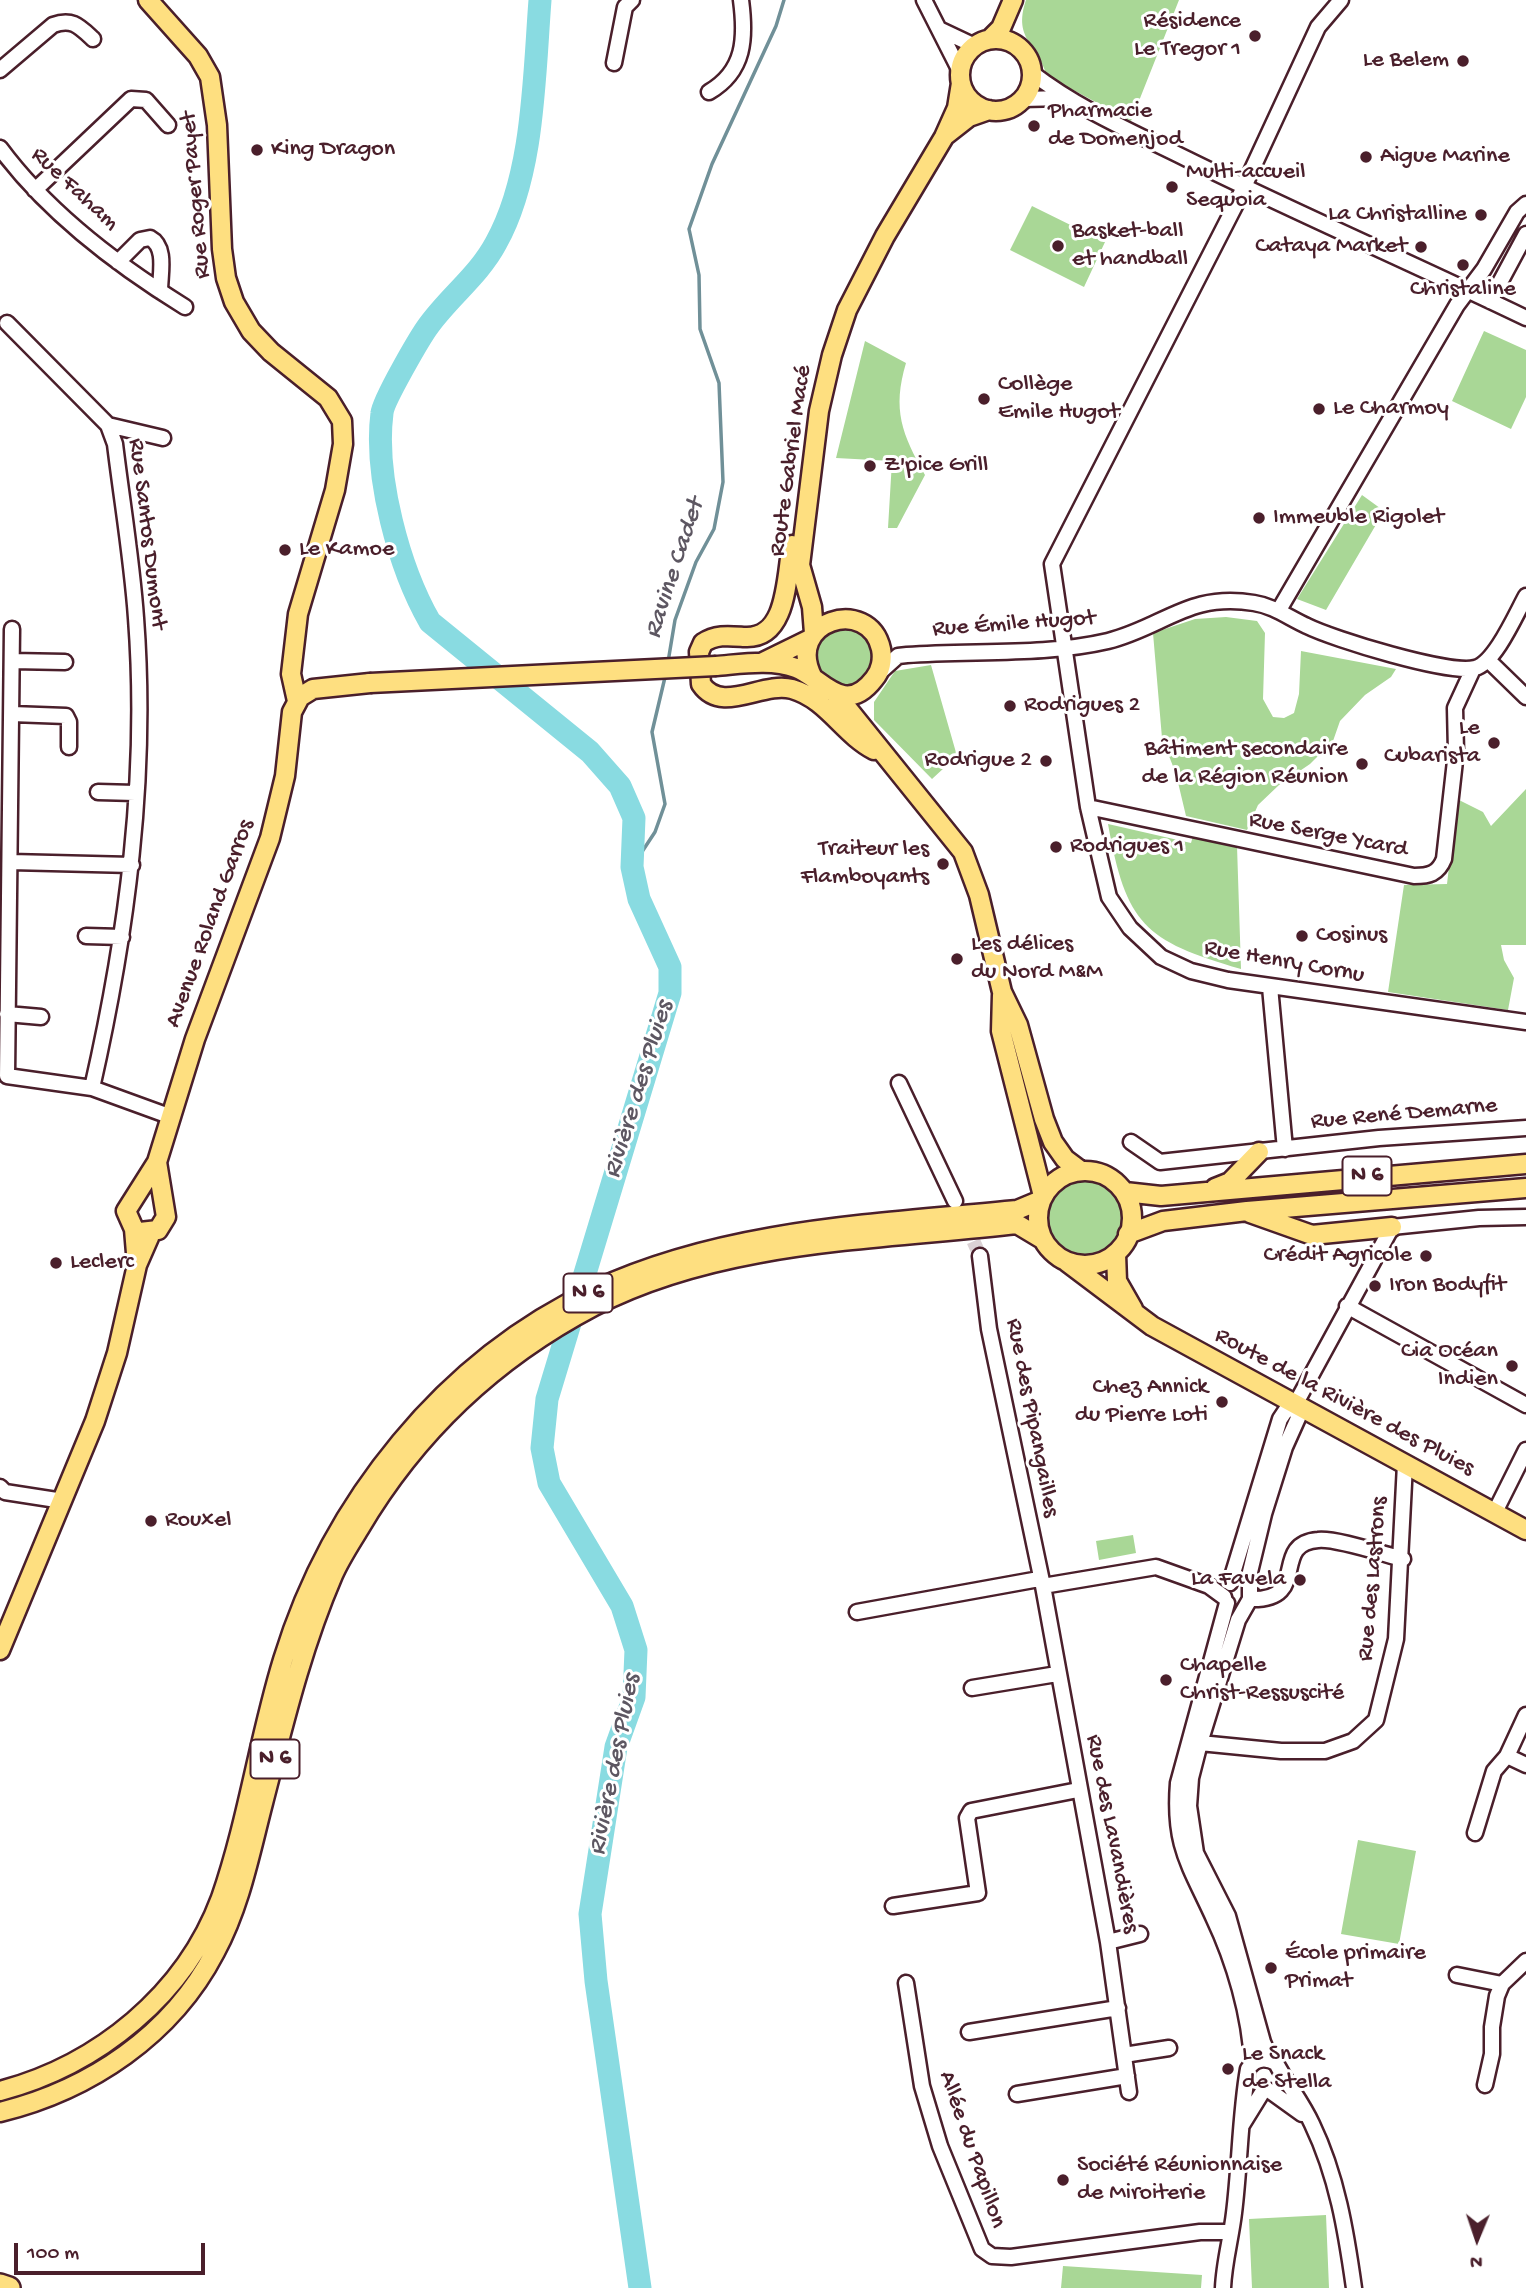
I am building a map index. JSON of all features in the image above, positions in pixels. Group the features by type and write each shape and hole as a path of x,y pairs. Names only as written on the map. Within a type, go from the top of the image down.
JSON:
{"highway":[{"path":"0,2285 9,2288"}],"main road":[{"name":"Rue Roger Payet","path":"148,0 198,56 210,77 217,125 222,249 226,278 234,302 251,331 271,352 328,398 342,421 343,444 338,479 304,587 292,683 298,701"},
{"path":"983,43 1000,39 1018,46 1028,58 1032,73 1030,87 1023,99 1013,106 989,110 976,105 967,95 960,77 965,57 1001,28 1015,0"},
{"path":"1015,0 1018,46"},
{"name":"Route Gabriel Macé","path":"812,636 812,607 800,565 819,411 832,355 847,310 910,191 944,137 957,108 960,77"},
{"name":"Route Gabriel Macé","path":"944,137 969,117 989,110"},
{"path":"809,482 799,503 779,618 763,636 719,636 703,643 699,652 699,676 706,690 716,697 729,698 774,687 792,689 817,700 859,740 885,756"},
{"path":"812,607 832,621 856,621 876,635 881,646 864,715 872,737"},
{"path":"760,663 812,636 832,621"},
{"path":"812,636 806,659 813,678"},
{"path":"295,652 304,677 322,687"},
{"path":"298,701 303,694 322,687 370,683 760,663 797,668 835,693 926,802 963,852 979,895 1002,992 1018,1025 1053,1142 1065,1158 1081,1171"},
{"path":"835,693 857,692 873,680"},
{"name":"Avenue Roland Garros","path":"142,1231 163,1224 166,1217 161,1200 158,1162 169,1116 270,838 285,776 289,723 298,701"},
{"path":"1002,992 1001,1031 1042,1198 1042,1239"},
{"path":"1209,1191 1230,1182 1259,1152"},
{"name":"Avenue Roland Garros","path":"142,1231 126,1212 158,1162"},
{"name":"N 6","path":"0,2091 76,2062 97,2050 148,2010 198,1946 220,1900 230,1867 283,1658 321,1564 367,1484 421,1428 511,1358 597,1305 688,1271 797,1240 1017,1210 1042,1198 1062,1177 1081,1171 1102,1175 1125,1192 1161,1196 1526,1164"},
{"name":"N 6","path":"1128,1234 1163,1221 1526,1188"},
{"path":"1067,1262 1084,1265 1101,1263 1116,1254 1128,1234 1130,1210 1125,1192"},
{"path":"137,1196 145,1194 161,1200"},
{"path":"1247,1212 1312,1235 1392,1227"},
{"name":"N 6","path":"797,1240 1017,1224 1042,1239 1051,1251 1067,1262"},
{"name":"Avenue Roland Garros","path":"0,1650 95,1421 117,1353 142,1231"},
{"path":"1116,1254 1117,1281 1139,1317"},
{"path":"1067,1262 1139,1317"},
{"name":"Route de la Rivière des Pluies","path":"1139,1317 1526,1530"},
{"name":"N 6","path":"0,2112 26,2105 81,2082 141,2044 176,2010 215,1952 237,1902 299,1664 334,1571 421,1428"}],"street":[{"path":"614,63 625,7 632,0"},
{"path":"709,93 729,78 738,64 744,33 741,0"},
{"path":"924,0 960,77"},
{"name":"Rue Henry Cornu","path":"1341,0 1318,27 1244,187 1052,564 1088,807 1109,897 1130,928 1161,957 1191,971 1270,987 1526,1022"},
{"path":"0,70 53,25 62,22 76,23 93,39"},
{"path":"939,29 983,43"},
{"path":"1032,73 1064,98 1244,187 1526,318"},
{"path":"1023,99 1064,98"},
{"path":"35,190 131,99 146,100 168,125"},
{"name":"Rue Faham","path":"0,148 35,190 118,262 185,307"},
{"path":"1279,610 1457,305 1469,291 1517,212 1526,204"},
{"path":"1490,300 1526,234"},
{"name":"Rue Faham","path":"118,262 139,240 150,238 158,242 161,250 160,291"},
{"name":"Rue Santos Dumont","path":"7,323 108,425 115,444 136,616 139,713 132,865 122,937 92,1088"},
{"path":"108,425 163,438"},
{"path":"1473,669 1489,661 1526,596"},
{"name":"Rue Émile Hugot","path":"898,656 1065,646 1111,640 1207,601 1256,603 1279,610 1335,638 1434,664 1473,669"},
{"path":"12,629 11,862 3,1075 92,1088 169,1116"},
{"path":"873,680 898,656 881,646"},
{"path":"12,661 65,662"},
{"path":"1489,661 1526,697"},
{"name":"Rue Serge Ycard","path":"1088,807 1414,876 1428,876 1440,869 1456,752 1455,708 1473,669"},
{"path":"12,714 66,716 69,722 69,747"},
{"path":"98,792 135,793"},
{"path":"11,862 132,865"},
{"path":"86,936 122,937"},
{"name":"Rue René Demarne","path":"1270,987 1285,1149"},
{"path":"7,1014 41,1017"},
{"path":"899,1083 955,1201"},
{"name":"Rue René Demarne","path":"1130,1142 1160,1162 1379,1138 1526,1128"},
{"path":"1223,2288 1242,2126 1241,2104 1252,2063 1249,2032 1215,1920 1183,1857 1176,1810 1178,1783 1227,1592 1280,1419 1286,1410 1295,1405 1392,1227 1479,1218 1526,1217"},
{"name":"Rue des Pipangailles","path":"980,1257 989,1329 1041,1583"},
{"path":"1347,1306 1526,1405"},
{"path":"1295,1405 1298,1418 1285,1447 1264,1514 1248,1597 1191,1778 1191,1833 1196,1853 1228,1916 1271,2060 1296,2093 1311,2121 1341,2205 1354,2288"},
{"path":"1495,1513 1526,1450"},
{"name":"Rue des Lastrons","path":"1200,1744 1281,1751 1325,1751 1353,1741 1376,1720 1395,1651 1403,1559 1405,1464"},
{"path":"0,1487 5,1492 63,1501"},
{"path":"857,1612 1156,1567 1227,1592 1236,1608 1248,1597 1268,1599 1278,1595 1284,1589 1295,1551 1310,1541 1328,1540 1403,1559"},
{"path":"1227,1592 1237,1581 1248,1597"},
{"name":"Rue des Lavandières","path":"1041,1583 1108,1942 1129,2092"},
{"path":"972,1688 1057,1674"},
{"path":"1475,1833 1494,1771 1507,1756 1526,1714"},
{"path":"1507,1756 1526,1765"},
{"path":"893,1906 978,1893 967,1818 976,1807 1078,1790"},
{"path":"1108,1942 1140,1934"},
{"path":"1485,2085 1492,2054 1492,2027 1497,1996 1502,1984 1526,1961"},
{"path":"1457,1975 1502,1984"},
{"name":"Allée du Papillon","path":"906,1983 922,2087 940,2146 982,2249 992,2256 1011,2258 1200,2232 1230,2232"},
{"path":"969,2032 1118,2008"},
{"path":"1124,2055 1169,2048"},
{"path":"1252,2063 1258,2059 1271,2060"},
{"path":"1017,2094 1127,2076"},
{"path":"1242,2126 1266,2091 1277,2086 1281,2076"},
{"path":"1249,2082 1288,2101 1311,2121"}],"green space":[{"path":"1026,0 1179,0 1131,121 1062,84 1048,80 1022,25"},
{"name":"Basket-ball et handball","path":"1032,206 1105,242 1084,287 1010,250"},
{"path":"1484,331 1526,350 1526,397 1511,429 1452,401"},
{"path":"865,341 906,363 900,395 902,421 910,447 925,475 897,528 888,528 892,461 836,458"},
{"path":"1362,495 1384,511 1326,610 1297,599"},
{"path":"1226,617 1257,621 1265,633 1263,699 1273,717 1284,718 1294,713 1299,694 1301,651 1396,669 1391,677 1365,695 1340,721 1333,741 1310,764 1279,785 1258,805 1247,830 1186,816 1176,774 1162,738 1153,633 1195,619"},
{"path":"846,627 867,636 876,657 867,678 846,687 825,678 816,657 825,636"},
{"path":"931,665 957,756 932,779 874,720 874,702 895,671"},
{"path":"1526,789 1526,945 1501,945 1504,960 1514,978 1508,1010 1388,992 1404,885 1447,884 1457,799 1483,812 1491,826"},
{"path":"1108,824 1191,843 1193,836 1237,846 1241,969 1182,949 1161,937 1145,923 1132,906 1123,885"},
{"path":"1078,1181 1092,1181 1106,1187 1116,1197 1122,1218 1116,1239 1106,1249 1092,1255 1078,1255 1064,1249 1054,1239 1048,1225 1048,1211 1054,1197 1064,1187"},
{"path":"1133,1535 1136,1553 1099,1560 1096,1541"},
{"path":"1358,1840 1416,1851 1399,1944 1341,1934"},
{"path":"1326,2215 1329,2288 1252,2288 1249,2219"},
{"path":"1063,2266 1202,2275 1201,2288 1061,2288"}],"waterway":[{"name":"Rivière des Pluies","path":"540,0 530,125 525,157 509,216 489,255 437,314 410,355 384,406 380,438 385,493 391,521 408,575 430,622 590,752 620,786 634,818 632,867 639,899 670,967 670,993 547,1399 542,1448 549,1483 622,1606 636,1650 634,1697 616,1747 590,1914 596,1981 640,2288"},
{"name":"Ravine Cadet","path":"668,662 675,620 696,562 714,529 723,482 719,383 700,329 699,275 689,229 712,164 776,26 784,0"},
{"name":"Ravine Cadet","path":"632,867 655,832 665,804 652,732 666,673"}],"tunnel":[{"path":"965,1222 980,1256"}],"place":[{"name":"Résidence Le Tregor 1","path":"1255,36"},
{"name":"Le Belem","path":"1463,61"},
{"name":"Pharmacie de Domenjod","path":"1034,126"},
{"name":"King Dragon","path":"257,150"},
{"name":"Aigue Marine","path":"1366,157"},
{"name":"Multi-accueil Sequoia","path":"1172,187"},
{"name":"La Christalline","path":"1481,215"},
{"name":"Basket-ball et handball","path":"1058,246"},
{"name":"Cataya Market","path":"1421,247"},
{"name":"Christaline","path":"1463,265"},
{"name":"Collège Emile Hugot","path":"984,399"},
{"name":"Le Charmoy","path":"1319,409"},
{"name":"Z'pice Grill","path":"870,466"},
{"name":"Immeuble Rigolet","path":"1259,518"},
{"name":"Le Kamoe","path":"285,550"},
{"name":"Rodrigues 2","path":"1010,706"},
{"name":"Le Cubarista","path":"1494,743"},
{"name":"Rodrigue 2","path":"1046,761"},
{"name":"Bâtiment secondaire de la Région Réunion","path":"1362,764"},
{"name":"Rodrigues 1","path":"1056,847"},
{"name":"Traiteur les Flamboyants","path":"943,864"},
{"name":"Cosinus","path":"1302,936"},
{"name":"Les délices du Nord M&M","path":"957,959"},
{"name":"Crédit Agricole","path":"1426,1256"},
{"name":"Leclerc","path":"56,1263"},
{"name":"Iron Bodyfit","path":"1375,1286"},
{"name":"Cia Océan Indien","path":"1512,1366"},
{"name":"Chez Annick du Pierre Loti","path":"1222,1402"},
{"name":"Rouxel","path":"151,1521"},
{"name":"La Favela","path":"1300,1580"},
{"name":"Chapelle Christ-Ressuscité","path":"1166,1680"},
{"name":"École primaire Primat","path":"1271,1968"},
{"name":"Le Snack de Stella","path":"1228,2069"},
{"name":"Société Réunionnaise de Miroiterie","path":"1063,2180"}]}
